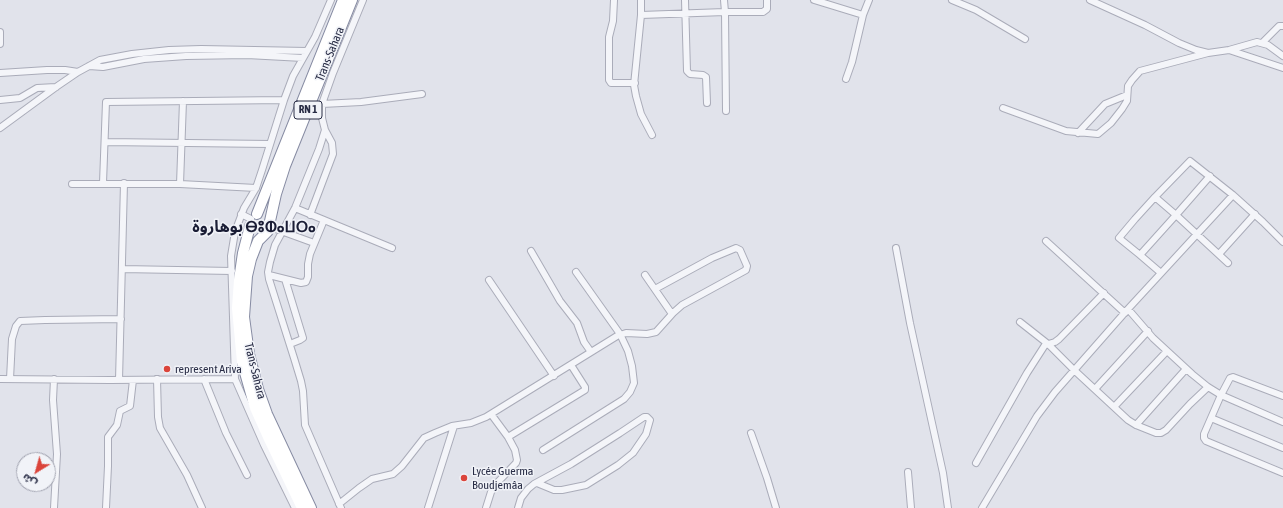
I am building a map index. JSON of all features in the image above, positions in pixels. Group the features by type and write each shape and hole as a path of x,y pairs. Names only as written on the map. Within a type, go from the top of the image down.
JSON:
{"highway":[{"name":"Trans-Sahara","path":"302,508 268,437 256,408 242,362 237,314 239,280 243,253 253,220 343,0"},
{"name":"Trans-Sahara","path":"311,508 267,414 258,389 249,354 244,317 245,296 247,276 251,259 258,242 269,226 276,194 285,166 352,0"},
{"path":"266,216 269,226 263,234 256,234 251,230 253,220 266,216"}],"street":[{"path":"295,508 264,445 235,378 231,256 234,232 241,214 256,188 284,100 294,76 315,37 331,0"},
{"path":"310,215 333,154 332,143 325,130 322,118 322,104 363,0"},
{"path":"614,0 613,21 609,37 609,80 611,83 635,82"},
{"path":"641,0 635,82 636,96 640,110 652,135"},
{"path":"685,0 687,71 690,74 703,75 706,77 707,103"},
{"path":"724,0 726,111"},
{"path":"641,15 763,12 767,9 767,0"},
{"path":"814,0 863,15"},
{"path":"846,79 858,39 863,15 869,0"},
{"path":"952,0 972,8 1024,39"},
{"path":"1090,0 1146,25 1183,45 1208,53"},
{"path":"1263,42 1279,26 1283,26"},
{"path":"0,32 0,44"},
{"path":"1003,108 1066,131 1094,135 1100,133 1122,109 1127,101 1127,90 1129,84 1140,71 1208,53 1230,50 1250,43 1263,42 1283,56"},
{"path":"0,128 78,72 100,60 132,54 168,50 242,53 307,51"},
{"path":"1230,50 1283,68"},
{"path":"242,53 303,58"},
{"path":"0,73 47,70 78,72"},
{"path":"0,100 20,98 37,88 56,87"},
{"path":"322,104 361,102 422,94"},
{"path":"1078,133 1105,104 1127,95"},
{"path":"103,183 106,102 284,100"},
{"path":"180,184 183,101"},
{"path":"325,130 296,208 275,245 270,262 269,275 303,391 305,424 340,506 359,488 372,480 393,474 402,466 424,438 435,432 454,426 471,423 491,414 620,334 652,334 659,330 672,314 682,305 746,270 748,266 740,250 736,248 712,258 655,289"},
{"path":"105,142 270,144"},
{"path":"1161,273 1120,239 1120,236 1190,161 1255,214 1283,242"},
{"path":"1140,255 1210,176"},
{"path":"119,380 124,183"},
{"path":"72,184 180,184 256,188"},
{"path":"982,508 1037,416 1055,392 1233,195"},
{"path":"1155,197 1228,263"},
{"path":"296,208 392,248"},
{"path":"241,214 253,220"},
{"path":"1218,254 1255,214"},
{"path":"269,275 301,283 306,282 308,277 308,264 314,243 324,220"},
{"path":"269,226 314,243"},
{"path":"1046,241 1104,293 1127,311 1186,369 1208,387 1220,395 1283,422"},
{"path":"896,248 948,508"},
{"path":"531,251 560,301 577,322 584,342 591,352"},
{"path":"122,269 232,271"},
{"path":"543,450 624,399 630,392 634,383 628,351 620,334 576,272"},
{"path":"645,275 672,314"},
{"path":"285,279 303,338 290,344"},
{"path":"489,280 554,376"},
{"path":"976,462 1045,346 1059,339 1104,293"},
{"path":"10,379 12,339 16,326 20,321 121,319"},
{"path":"1020,322 1048,344 1074,370 1136,426 1156,433 1161,433 1166,430 1208,387"},
{"path":"1095,389 1148,331"},
{"path":"1114,407 1167,351"},
{"path":"508,437 585,390 585,387 571,365"},
{"path":"1136,426 1186,369"},
{"path":"1283,396 1233,377 1227,380 1204,434 1206,441 1283,473"},
{"path":"0,379 133,380 235,378"},
{"path":"54,379 53,400 57,454 54,508"},
{"path":"157,379 158,417 160,428 187,475 202,508"},
{"path":"204,379 226,433 247,475"},
{"path":"106,508 108,437 117,425 120,411 130,406 133,380"},
{"path":"486,508 494,488 516,462 517,457 508,437 491,414"},
{"path":"518,508 528,489 537,483 591,451 644,416 650,420 643,441 633,453 618,465 586,485 562,490 554,490 537,483"},
{"path":"1211,418 1283,448"},
{"path":"428,508 454,426"},
{"path":"752,433 776,508"},
{"path":"908,472 911,508"}],"place":[{"name":"represent Ariva","path":"167,369"},
{"name":"Lycée Guerma Boudjemâa","path":"464,478"}],"district":[{"name":"بوهاروة ⴱⵓⵀⴰⵡⵔⴰ","path":"254,227"}]}
